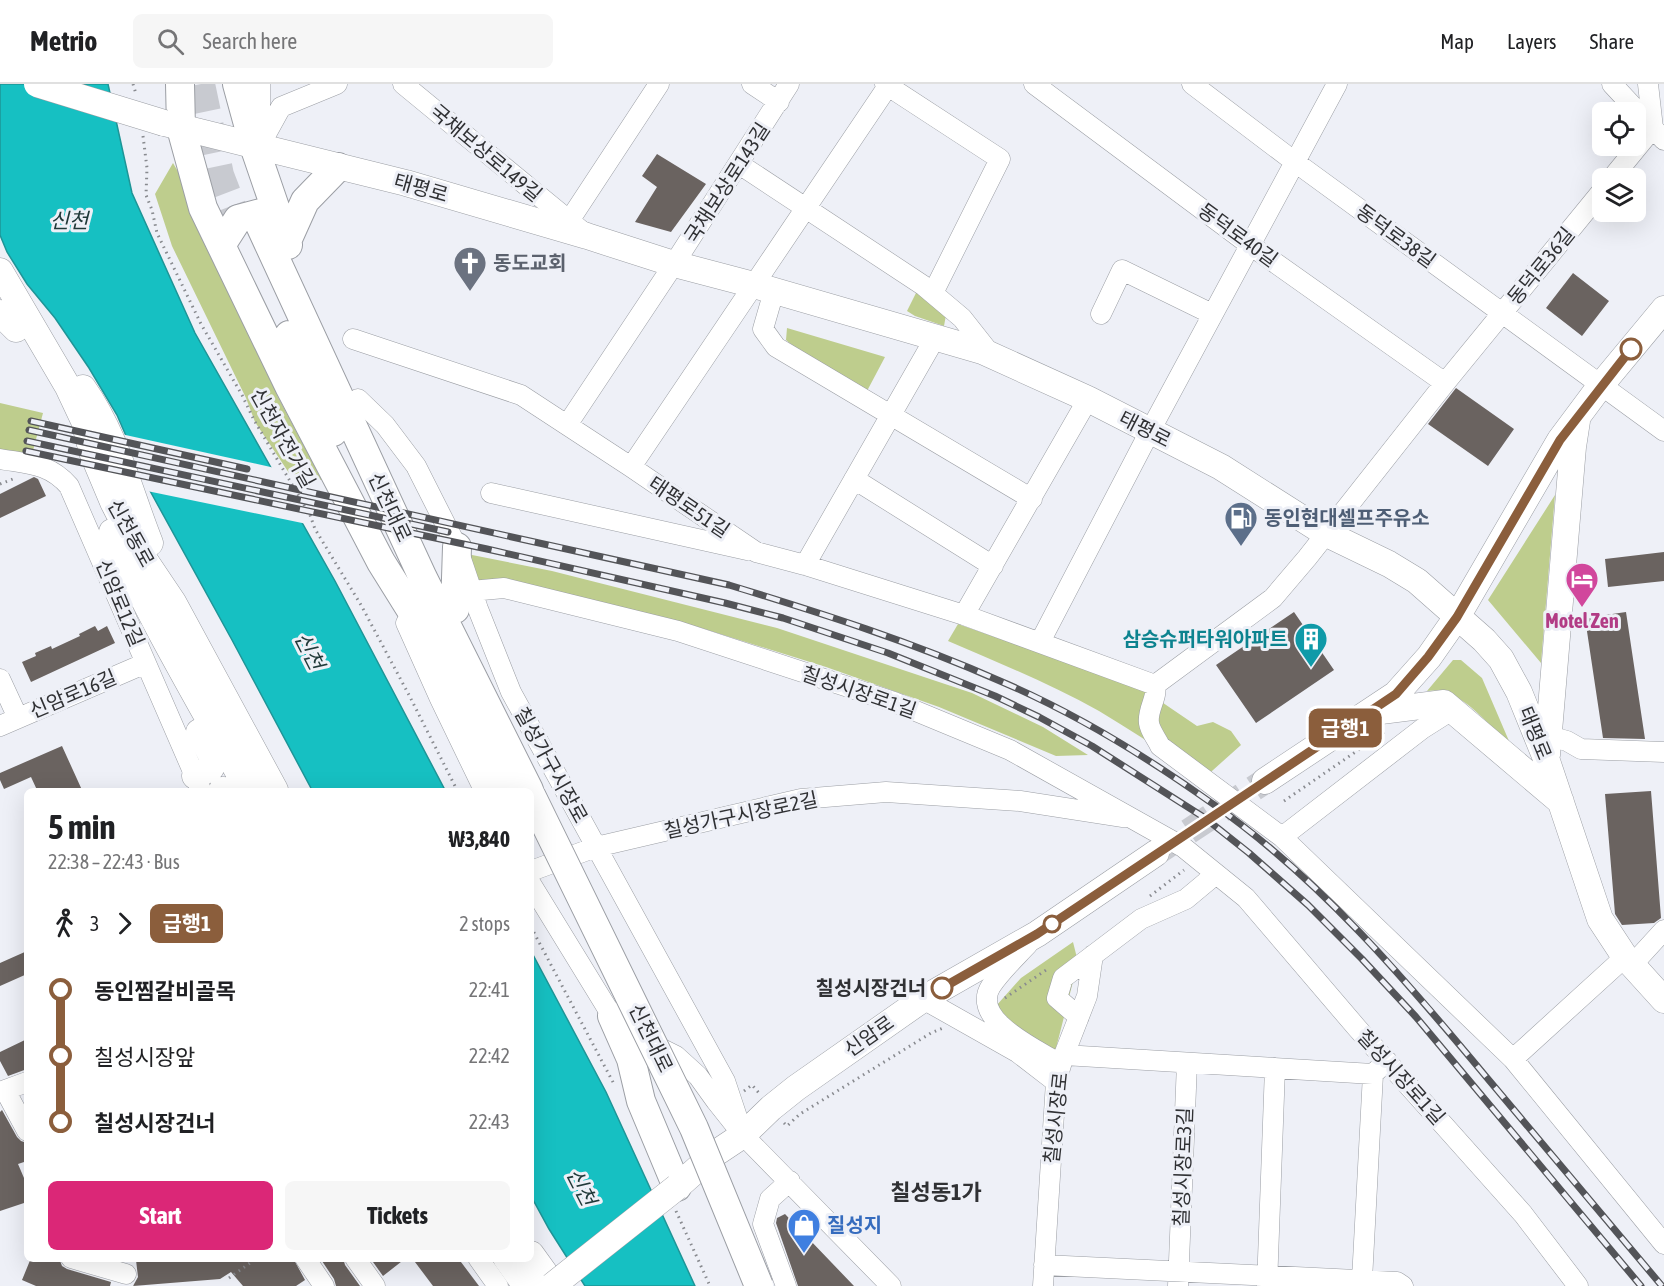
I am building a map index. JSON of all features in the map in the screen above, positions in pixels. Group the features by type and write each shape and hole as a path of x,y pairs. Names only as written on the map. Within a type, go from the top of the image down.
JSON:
{"highway":[{"path":"180,84 163,128 203,208 257,231 358,399 463,600"},
{"path":"237,84 257,146 257,231 289,386 370,541 434,647"},
{"path":"257,231 305,201 338,166"},
{"name":"신천대로","path":"257,231 434,647 468,694 528,788"},
{"name":"신천대로","path":"257,231 461,655 468,694 505,788"},
{"path":"457,547 463,600 461,655"},
{"name":"신천대로","path":"534,801 694,1128 759,1286"},
{"name":"신천대로","path":"534,844 675,1129 738,1286"},
{"path":"612,1016 631,1059 641,1101 677,1187"}],"main road":[{"name":"태평로","path":"36,84 163,128 257,146 578,229 675,264 992,356 1088,399 1221,467 1325,533 1389,564 1417,581 1484,639 1501,659 1519,692 1547,761 1600,919 1628,961 1664,1000"},
{"name":"신천동로","path":"0,271 8,312 64,414 127,566 155,624 247,788"},
{"path":"1265,781 1396,694 1428,657 1457,617 1560,440 1664,309"},
{"path":"8,312 84,390 103,419 119,455 175,607 274,788"},
{"path":"1547,761 1573,447 1578,415"},
{"path":"175,607 155,624 155,646 213,759 211,768 198,783"},
{"path":"1367,713 1444,703 1561,802"},
{"name":"신암로","path":"553,1286 677,1187 713,1155 743,1135 796,1088 923,999 1037,934 1156,854"},
{"path":"534,1258 553,1286"},
{"path":"509,1262 526,1286"}],"street":[{"path":"257,146 261,110 260,84"},
{"path":"257,146 281,107 337,84"},
{"name":"국채보상로149길","path":"403,84 578,229"},
{"path":"578,229 659,84"},
{"name":"국채보상로143길","path":"752,84 779,102"},
{"name":"국채보상로143길","path":"675,264 789,84"},
{"name":"동덕로38길","path":"1192,84 1295,162 1664,431"},
{"path":"1040,642 1212,314 1338,84"},
{"path":"1612,84 1659,134"},
{"path":"1648,84 1659,134"},
{"path":"631,467 764,288 806,208 886,85 1000,159 933,293"},
{"name":"동덕로40길","path":"1043,87 1250,245 1445,383"},
{"path":"1623,168 1659,134"},
{"path":"739,164 933,293 962,318 992,356"},
{"name":"동덕로36길","path":"1502,313 1592,203"},
{"path":"567,425 675,264"},
{"path":"1101,314 1122,270 1212,314"},
{"path":"764,288 763,329 776,347 1032,499"},
{"path":"1502,313 1273,598 1155,685 1156,691 1149,709 1149,724 1160,746 1282,837 1513,1059 1664,1244"},
{"path":"805,565 935,338"},
{"name":"태평로51길","path":"353,339 521,395 756,552 964,615 1155,685"},
{"path":"358,399 385,425 416,466 457,547"},
{"path":"964,615 1088,399"},
{"name":"신암로12길","path":"0,459 42,466 58,473 69,486 198,783"},
{"path":"854,479 993,566"},
{"path":"491,493 756,552"},
{"path":"370,541 440,699 483,788"},
{"name":"칠성시장로1길","path":"463,600 504,588 678,631 894,702 1010,750 1183,847 1246,898 1380,1068 1523,1214 1578,1286"},
{"name":"칠성가구시장로","path":"463,600 511,692 725,1081 743,1135"},
{"name":"신암로16길","path":"0,726 146,663"},
{"path":"0,678 18,718"},
{"path":"1282,837 1422,729 1452,710"},
{"path":"1549,736 1567,741 1581,749 1664,752"},
{"name":"칠성가구시장로2길","path":"534,870 596,847 801,799 886,792 1020,801 1134,818"},
{"path":"1079,1017 1057,998 1063,978 1141,919 1186,899 1216,874"},
{"path":"534,889 612,1016 641,1038 676,1056 698,1076 743,1135 891,1286"},
{"path":"1513,1059 1664,930"},
{"name":"신암로","path":"1037,934 990,987 988,1002 991,1016 1001,1027 1053,1060 1056,1082"},
{"name":"칠성시장로","path":"1043,1286 1056,1082 1087,996 1093,955"},
{"path":"923,999 1017,1052 1056,1082"},
{"path":"1064,1055 1275,1068 1380,1068 1362,1280"},
{"name":"칠성시장로3길","path":"1179,1279 1187,1063"},
{"path":"1267,1281 1275,1068"},
{"path":"24,1083 2,1091 24,1126"},
{"path":"786,1286 763,1224 770,1199 790,1181"},
{"path":"86,1262 126,1273"},
{"path":"308,1262 324,1286"},
{"path":"358,1262 375,1286"},
{"path":"481,1262 498,1286"},
{"path":"1044,1265 1179,1279 1362,1280 1398,1285"}],"path":[{"path":"133,84 137,99"},
{"name":"신천자전거길","path":"163,128 147,168 146,195 162,243 201,324 296,495 310,515 315,529 361,605 456,788"},
{"path":"1284,801 1393,726 1422,729"},
{"path":"229,1278 251,1262"}],"green space":[{"path":"173,163 184,182 275,383 277,395 322,480 289,473 255,422 246,398 172,246 155,194"},
{"path":"917,291 946,315 944,326 907,311"},
{"path":"787,328 885,357 867,391 800,352 786,340"},
{"path":"0,403 43,413 31,458 0,451"},
{"path":"1555,495 1541,663 1488,600"},
{"path":"467,554 552,571 777,628 972,693 1043,727 1088,755 1056,756 939,707 826,667 682,622 507,581 478,580"},
{"path":"958,624 1144,690 1197,726 1213,722 1231,731 1241,745 1203,779 1138,735 1081,701 948,641"},
{"path":"1453,660 1461,660 1482,678 1512,748 1474,709 1463,701 1451,694 1427,691"},
{"path":"1073,942 1078,962 1053,1060 1008,1023 996,1006 1021,978"}],"water":[{"name":"신천","path":"0,84 108,84 132,193 195,333 335,581 444,788 311,788 149,489 117,415 55,318 27,284 7,252 0,235"},
{"name":"신천","path":"534,957 606,1092 695,1286 585,1286 534,1202"}],"pier":[{"path":"121,434 275,468 307,524 147,491"}],"building":[{"path":"657,154 706,184 671,232 635,222 657,187 642,176"},
{"path":"1573,273 1609,301 1582,336 1546,308"},
{"path":"1456,388 1514,429 1488,466 1428,424"},
{"path":"34,477 38,479 46,496 0,518 0,494"},
{"path":"1664,552 1664,581 1608,587 1605,559"},
{"name":"삼승슈퍼타워아파트","path":"1294,612 1334,670 1256,723 1216,665"},
{"path":"1626,612 1645,739 1603,738 1585,618"},
{"path":"95,626 98,631 107,626 115,643 31,682 22,662 36,656 35,653 51,646 52,649 80,636 79,634"},
{"path":"62,746 81,788 36,788 31,777 4,789 0,773"},
{"path":"1651,791 1661,918 1654,923 1622,925 1615,914 1605,794"},
{"path":"24,952 24,975 0,986 0,963"},
{"path":"24,1040 24,1070 8,1076 0,1061 0,1052"},
{"path":"2,1110 17,1137 24,1142 24,1162 18,1164 24,1178 24,1203 0,1211 0,1112"},
{"name":"질성지","path":"785,1214 854,1286 798,1286 776,1223 777,1218"},
{"path":"29,1262 60,1262 67,1269 111,1282 110,1286 36,1286 22,1280"},
{"path":"136,1262 295,1262 305,1280 296,1286 243,1286 231,1272 220,1279 133,1286 138,1277"},
{"path":"323,1262 344,1262 360,1286 336,1286"},
{"path":"373,1262 401,1262 383,1276"},
{"path":"415,1262 461,1262 479,1286 433,1286"}],"tunnel":[{"path":"201,84 220,175 240,227"},
{"path":"1156,853 1265,781"}],"railway":[{"path":"31,421 247,469"},
{"path":"29,430 729,585 900,641 967,667 1056,707 1162,769 1213,804 1252,833 1325,898 1360,932 1425,1004 1662,1286"},
{"path":"27,441 448,532"},
{"path":"26,451 487,549 783,618 888,653 995,696 1039,717 1092,746 1205,818 1308,905 1416,1017 1641,1286"}],"bus line":[{"name":"급행1","path":"942,988 1037,934 1396,694 1428,657 1457,617 1560,440 1631,349"}],"place":[{"name":"동도교회","path":"470,292"},
{"name":"동인현대셀프주유소","path":"1241,547"},
{"name":"Motel Zen","path":"1582,608"},
{"name":"삼승슈퍼타워아파트","path":"1311,668"},
{"name":"칠성시장건너","path":"942,988"},
{"name":"질성지","path":"804,1254"}],"district":[{"name":"칠성동1가","path":"936,1192"}]}
